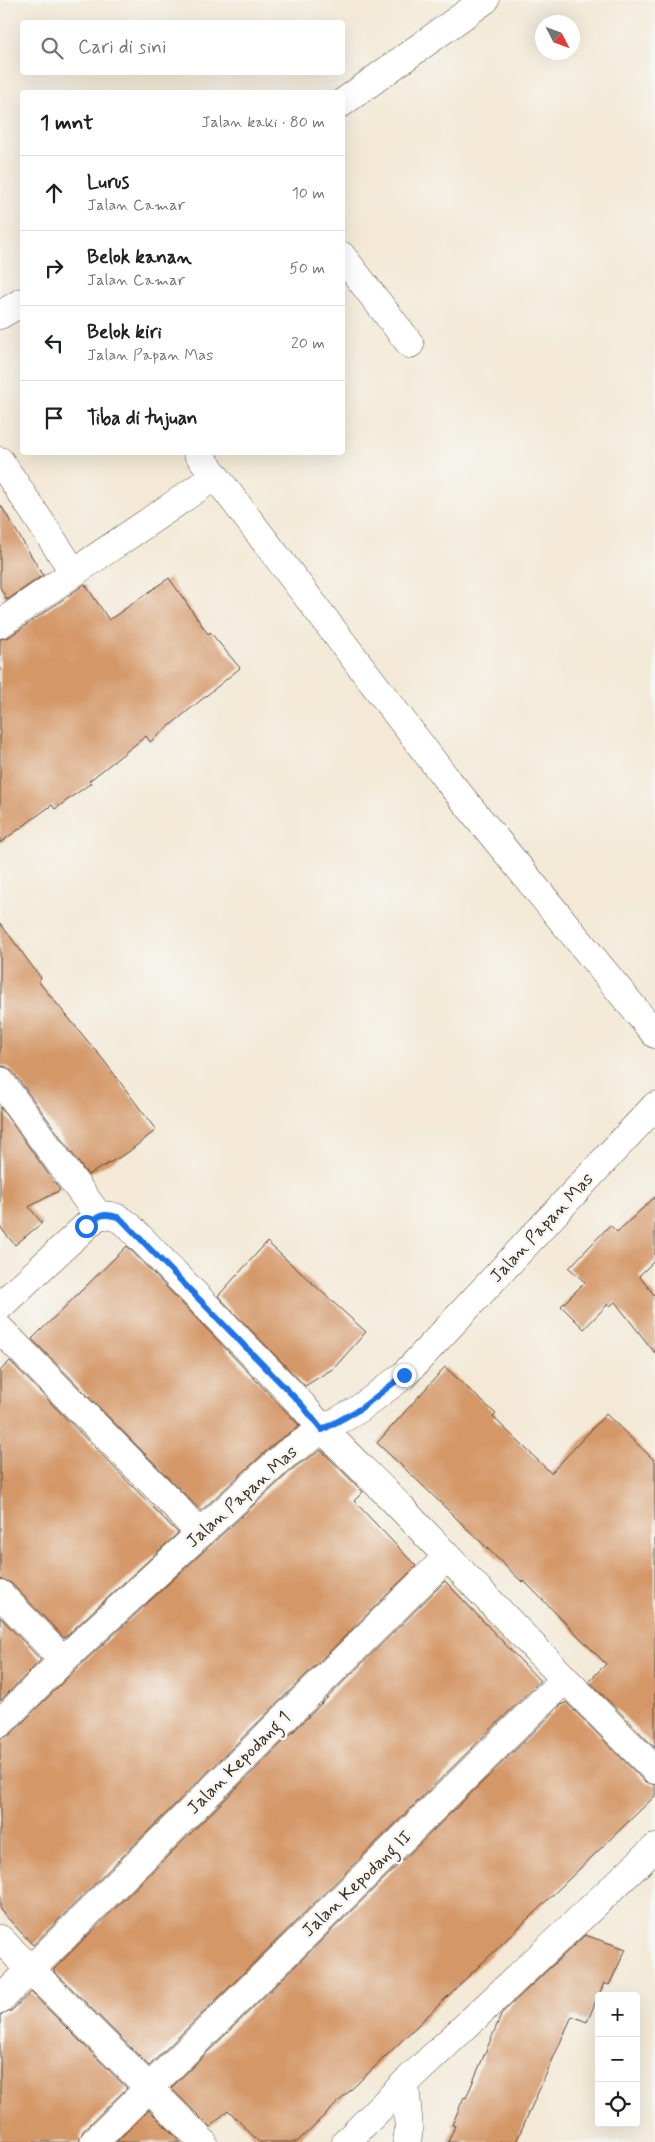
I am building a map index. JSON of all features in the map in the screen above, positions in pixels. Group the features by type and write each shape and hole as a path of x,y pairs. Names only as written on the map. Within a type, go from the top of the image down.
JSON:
{"street":[{"path":"345,100 485,0"},
{"path":"345,260 410,344"},
{"path":"0,315 20,303"},
{"path":"199,455 445,777 655,1034"},
{"path":"0,461 73,571"},
{"path":"0,624 73,571 159,516 215,476"},
{"path":"0,1081 98,1215"},
{"name":"Jalan Papan Mas","path":"0,1723 64,1660 286,1454 322,1430 360,1409 404,1375 655,1106"},
{"path":"0,1306 98,1215 111,1215 120,1218 302,1405 322,1430 365,1470 655,1770"},
{"path":"0,1330 174,1505 200,1534"},
{"name":"Jalan Kepodang 1","path":"0,2000 448,1557"},
{"path":"0,1594 64,1660"},
{"name":"Jalan Kepodang II","path":"94,2142 565,1679"},
{"path":"346,2142 655,1848"},
{"path":"0,1939 203,2142"},
{"path":"405,2084 409,2129 407,2142"}],"building":[{"path":"0,504 43,575 7,600 0,587"},
{"path":"169,578 208,634 210,632 240,668 150,742 146,736 89,781 91,783 55,809 52,805 0,843 0,639 9,637 85,584 109,620"},
{"path":"0,923 41,978 38,981 105,1062 156,1130 127,1153 88,1175 13,1072 7,1067 0,1066"},
{"path":"0,1107 60,1190 29,1207 42,1223 15,1245 0,1227"},
{"path":"655,1197 655,1260 639,1276 655,1296 655,1353 615,1302 610,1306 608,1304 584,1329 561,1306 585,1282 569,1268 610,1225 617,1232"},
{"path":"267,1242 366,1332 334,1368 305,1386 218,1296"},
{"path":"127,1246 300,1426 276,1442 201,1511 32,1339"},
{"path":"10,1361 178,1533 64,1638 11,1583 0,1579 0,1371"},
{"path":"445,1367 496,1414 493,1417 551,1473 606,1414 655,1461 655,1748 589,1681 606,1664 524,1581 523,1583 377,1443"},
{"path":"321,1450 363,1492 354,1501 416,1566 33,1945 0,1910 0,1738 11,1734 74,1671 296,1466"},
{"path":"445,1581 540,1681 149,2066 53,1970"},
{"path":"0,1617 41,1660 0,1701"},
{"path":"566,1702 644,1781 655,1785 655,1796 297,2142 259,2142 228,2110 210,2127 171,2088"},
{"path":"585,1935 626,1949 609,1985 604,1983 600,1992 595,1992 595,2004 587,2022 572,2016 516,2142 448,2142 455,2126 452,2125 464,2097 466,2098 502,2013"},
{"path":"31,1992 127,2088 83,2131 79,2142 0,2142 0,2015 11,2011"},
{"path":"149,2110 181,2142 116,2142"}],"route":[{"path":"86,1226 98,1215 111,1215 120,1218 302,1405 322,1430 360,1409 404,1375"}]}
